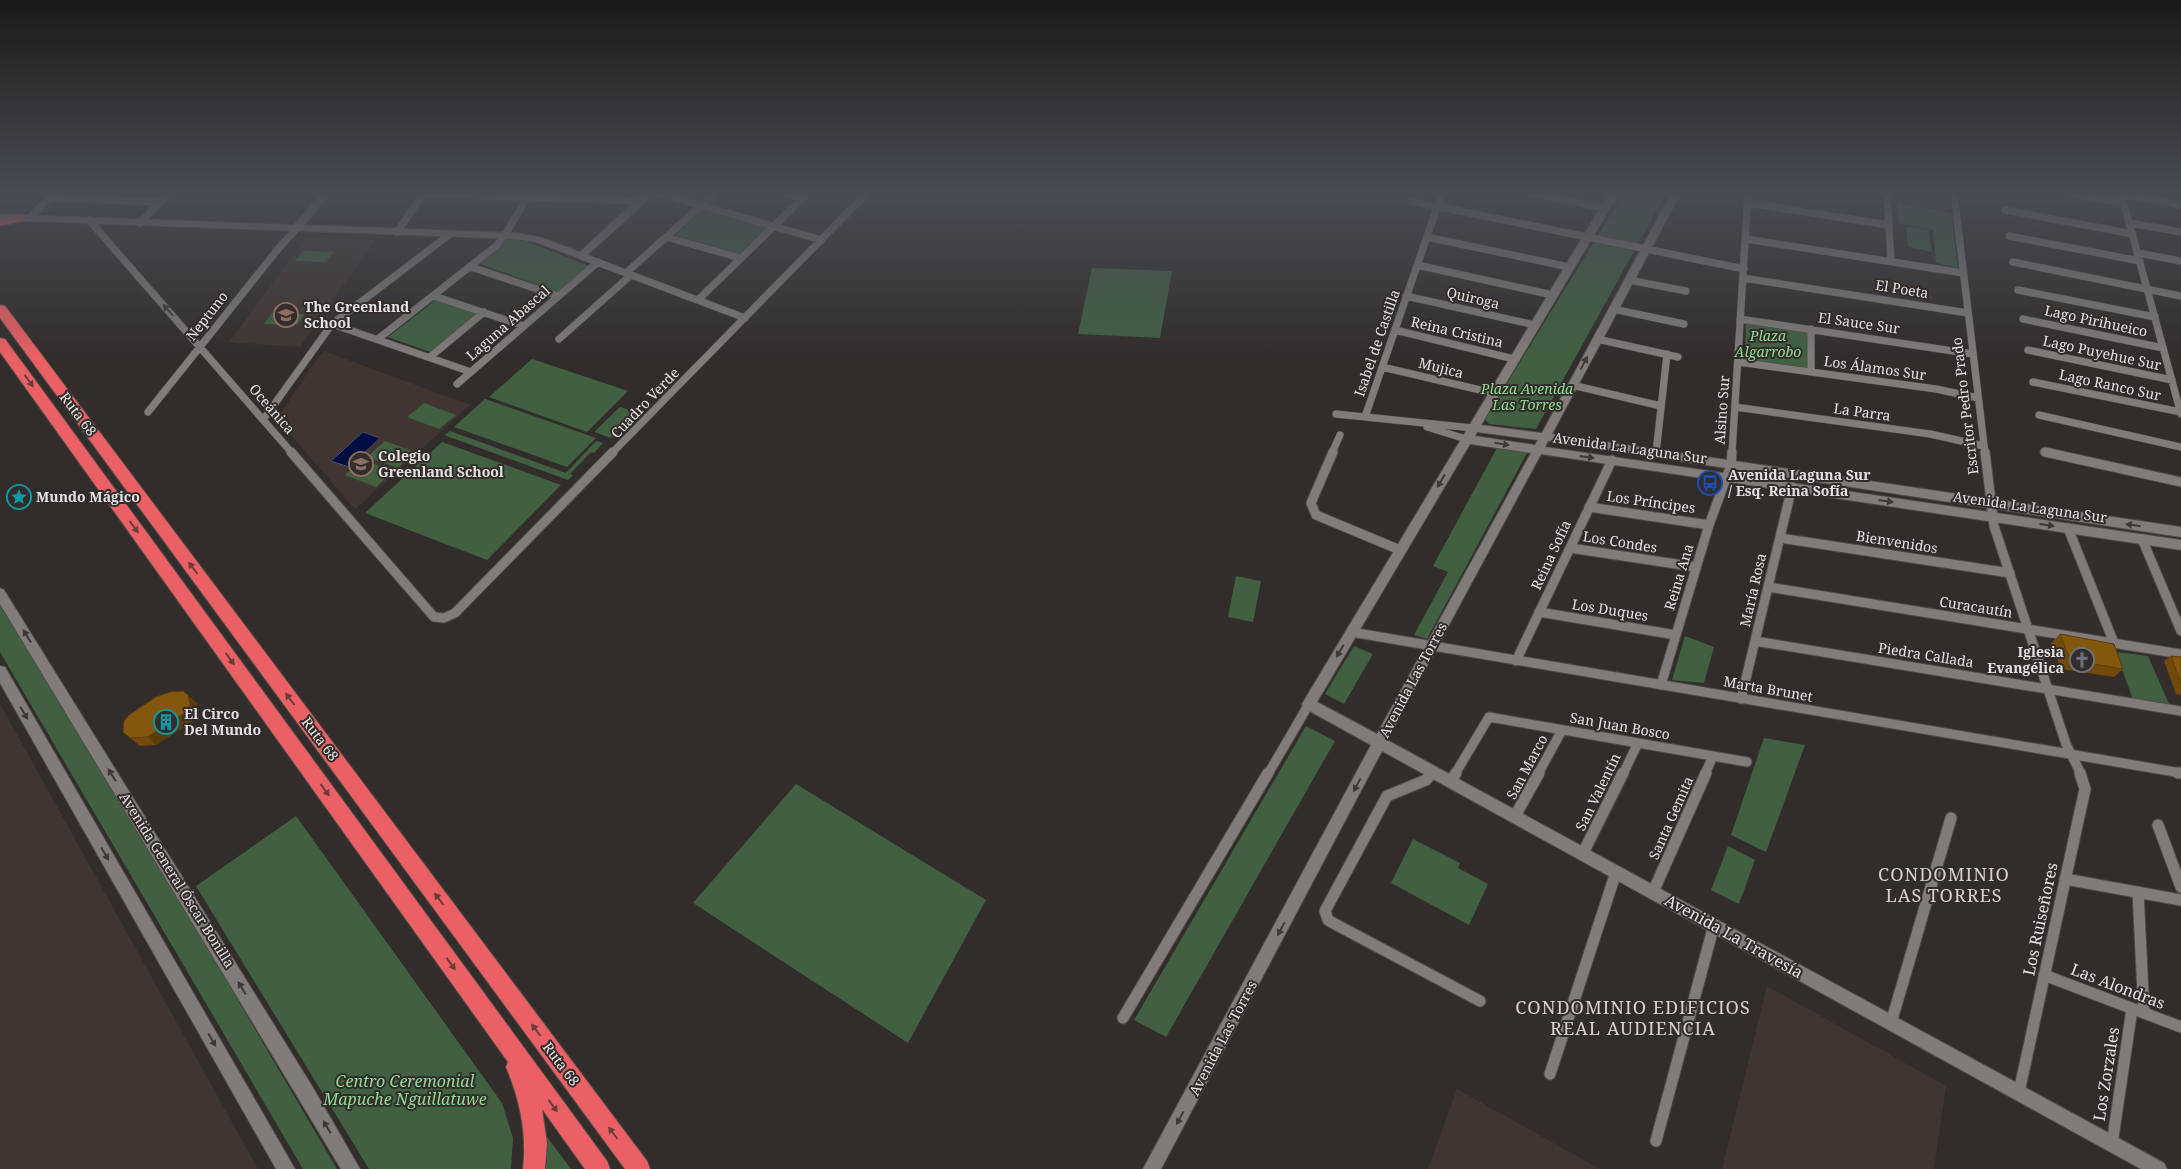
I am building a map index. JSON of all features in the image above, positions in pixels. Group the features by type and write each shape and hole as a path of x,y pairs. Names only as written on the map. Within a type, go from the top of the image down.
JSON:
{"highway":[{"name":"Ruta 68","path":"0,309 640,1169"},
{"name":"Ruta 68","path":"0,342 599,1169"},
{"path":"505,1038 525,1086 532,1110 536,1140 534,1169"}],"street":[{"name":"Oceánica","path":"113,248 434,617"},
{"name":"Neptuno","path":"148,412 279,248"},
{"path":"263,420 332,324 432,248"},
{"path":"378,339 494,248"},
{"path":"559,248 745,318"},
{"path":"576,254 583,248"},
{"path":"576,254 583,248"},
{"path":"558,339 655,248"},
{"path":"704,248 741,258"},
{"path":"698,300 752,248"},
{"name":"Cuadro Verde","path":"434,617 444,618 455,613 815,248"},
{"name":"Isabel de Castilla","path":"1365,417 1423,248"},
{"path":"1477,248 1569,267"},
{"path":"1122,1018 1469,433 1581,248"},
{"name":"El Poeta","path":"1638,248 1743,273 1968,313"},
{"name":"Alsino Sur","path":"1728,478 1732,465 1745,248"},
{"path":"1804,248 1963,273"},
{"path":"1890,248 1891,262"},
{"name":"Escritor Pedro Prado","path":"1960,248 1992,517 2071,754"},
{"path":"2070,248 2140,261"},
{"path":"2137,248 2181,413"},
{"name":"Avenida Las Torres","path":"1152,1169 1430,646 1538,450 1645,249"},
{"path":"2138,253 2181,262"},
{"name":"Laguna Abascal","path":"457,384 598,262"},
{"path":"2013,262 2181,296"},
{"path":"1417,266 1553,295"},
{"path":"471,267 558,296"},
{"path":"1629,280 1686,291"},
{"path":"2018,290 2155,317"},
{"path":"434,296 524,326"},
{"name":"Quiroga","path":"1406,296 1535,325"},
{"path":"1613,309 1684,324"},
{"path":"430,357 484,312"},
{"name":"El Sauce Sur","path":"1740,319 1973,354"},
{"name":"Lago Pirihueico","path":"2023,319 2163,348"},
{"path":"332,324 471,372"},
{"path":"1811,329 1811,372"},
{"name":"Reina Cristina","path":"1395,330 1514,358"},
{"path":"1597,339 1678,357"},
{"name":"Lago Puyehue Sur","path":"2028,350 2171,376 2181,374"},
{"path":"1656,453 1667,354"},
{"name":"Los Álamos Sur","path":"1738,362 1936,389 1978,398"},
{"name":"Mujica","path":"1382,367 1493,394"},
{"name":"Lago Ranco Sur","path":"2033,382 2181,413"},
{"path":"1572,385 1662,406"},
{"name":"La Parra","path":"1735,407 1930,434 1984,446"},
{"name":"Avenida La Laguna Sur","path":"1336,414 1402,420 1469,433 1538,450 2181,545"},
{"path":"2039,415 2181,447"},
{"name":"Avenida La Laguna Sur","path":"1402,420 1469,433 1545,437 2181,532"},
{"path":"1340,435 1311,503 1312,509 1316,515 1400,550"},
{"path":"2045,452 2181,482"},
{"name":"Reina Sofía","path":"1516,661 1612,460"},
{"name":"Reina Ana","path":"1660,685 1709,524 1728,478"},
{"name":"María Rosa","path":"1741,699 1792,487"},
{"name":"Los Príncipes","path":"1589,507 1709,524"},
{"path":"2068,528 2114,643"},
{"name":"Bienvenidos","path":"1780,538 2010,573"},
{"path":"2142,539 2181,631"},
{"name":"Los Condes","path":"1570,548 1696,567"},
{"name":"Curacautín","path":"1768,587 2181,654"},
{"name":"Avenida General Óscar Bonilla","path":"0,593 301,1084 351,1169"},
{"name":"Los Duques","path":"1539,612 1676,635"},
{"name":"Marta Brunet","path":"1351,632 2181,773"},
{"name":"Piedra Callada","path":"1755,641 2181,711"},
{"path":"0,671 286,1169"},
{"name":"Avenida La Travesía","path":"1309,704 2158,1169"},
{"name":"San Juan Bosco","path":"1451,781 1489,717 1747,762"},
{"name":"San Marco","path":"1515,816 1562,730"},
{"name":"San Valentín","path":"1583,854 1638,743"},
{"name":"Los Ruiseñores","path":"2019,1092 2085,788 2082,776 2071,754"},
{"name":"Santa Gemita","path":"1653,892 1713,756"},
{"path":"1432,771 1426,780 1387,796 1325,911 1326,916 1333,923 1480,1001"},
{"path":"1891,1023 1951,818"},
{"path":"2158,825 2181,887"},
{"path":"1550,1074 1616,872"},
{"path":"2065,879 2181,900"},
{"path":"2138,892 2144,1013"},
{"path":"1656,1141 1714,926"},
{"name":"Las Alondras","path":"2044,975 2181,1028"},
{"name":"Los Zorzales","path":"2112,1144 2132,1009"}],"shaded area":[{"name":"The Greenland School","path":"299,248 370,248 300,347 229,342"},
{"name":"Colegio Greenland School","path":"324,351 470,405 355,509 277,419"},
{"path":"363,432 380,438 349,467 331,461"},
{"path":"0,704 258,1169 0,1169"},
{"path":"1767,986 1946,1086 1934,1169 1722,1169"},
{"path":"1457,1089 1600,1169 1428,1169"}],"green space":[{"path":"498,248 542,248 589,266 558,292 480,264"},
{"path":"719,248 747,248 741,254"},
{"name":"Plaza Avenida Las Torres","path":"1590,248 1636,248 1536,429 1489,424 1485,419"},
{"path":"1911,248 1931,248 1932,252"},
{"path":"1935,248 1955,248 1958,268 1936,263"},
{"path":"303,251 334,252 326,262 295,261"},
{"path":"1092,268 1172,271 1160,338 1078,334"},
{"path":"437,299 478,313 430,352 388,337"},
{"path":"272,313 305,314 297,325 264,324"},
{"name":"Plaza Algarrobo","path":"1746,322 1808,331 1807,368 1745,360"},
{"path":"532,359 628,391 587,432 489,397"},
{"path":"485,399 596,438 567,467 454,427"},
{"path":"424,403 456,415 439,429 407,417"},
{"path":"620,407 636,412 611,438 594,432"},
{"path":"450,431 566,473 596,441 603,443 594,453 591,452 570,474 573,475 568,480 444,435"},
{"path":"385,441 415,452 398,468 367,457"},
{"path":"442,442 561,485 487,560 365,513"},
{"name":"Plaza Avenida Las Torres","path":"1497,448 1527,453 1427,639 1414,635 1448,572 1433,566"},
{"path":"363,460 394,471 376,487 345,475"},
{"path":"1236,576 1261,581 1253,622 1228,617"},
{"path":"0,606 106,775 337,1169 303,1169 0,652"},
{"path":"1685,636 1714,647 1704,683 1672,680"},
{"path":"1354,646 1373,654 1344,704 1325,694"},
{"path":"2116,652 2148,656 2170,706 2133,700"},
{"path":"1306,726 1335,741 1166,1037 1134,1020"},
{"path":"1764,738 1805,745 1766,852 1731,835"},
{"path":"796,784 986,900 908,1043 693,903"},
{"name":"Centro Ceremonial Mapuche Nguillatuwe","path":"296,816 502,1103 513,1138 511,1169 369,1169 196,886"},
{"path":"1413,839 1460,863 1458,868 1488,884 1469,925 1391,883"},
{"path":"1728,846 1755,860 1739,904 1711,890"},
{"path":"545,1134 571,1169 545,1169 547,1161"}],"building":[{"path":"2060,634 2114,644 2123,669 2070,660"},
{"path":"2171,656 2181,657 2181,684"},
{"path":"183,691 188,695 190,704 185,713 147,737 130,738 123,732 124,721 129,715 156,697 170,692"}],"place":[{"name":"The Greenland School","path":"286,315"},
{"name":"Colegio Greenland School","path":"361,464"},
{"name":"Avenida Laguna Sur / Esq. Reina Sofía","path":"1710,483"},
{"name":"Mundo Mágico","path":"19,497"},
{"name":"Iglesia Evangélica","path":"2082,660"},
{"name":"El Circo Del Mundo","path":"166,722"}],"district":[{"name":"CONDOMINIO LAS TORRES","path":"1944,885"},
{"name":"CONDOMINIO EDIFICIOS REAL AUDIENCIA","path":"1633,1018"}]}
